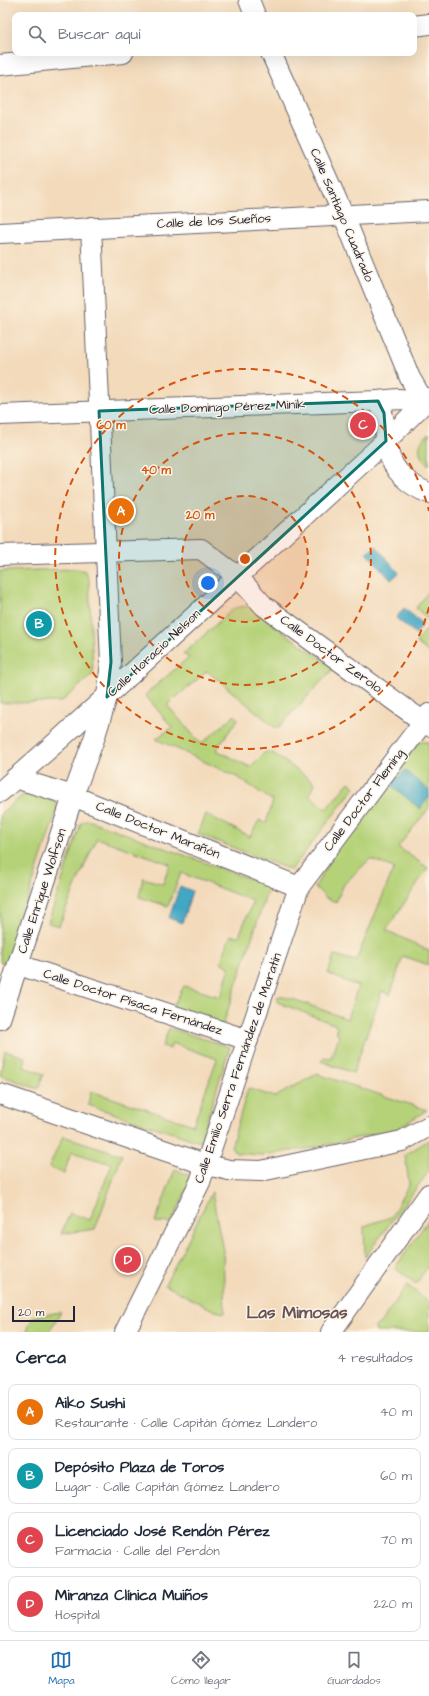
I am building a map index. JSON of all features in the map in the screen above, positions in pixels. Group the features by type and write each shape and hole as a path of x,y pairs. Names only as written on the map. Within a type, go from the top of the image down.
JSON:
{"street":[{"path":"249,0 254,12"},
{"path":"417,26 429,24"},
{"path":"0,65 92,56"},
{"name":"Calle Santiago Cuadrado","path":"272,56 343,214 410,378 426,402"},
{"name":"Calle de los Sueños","path":"0,233 429,210"},
{"name":"Calle Enrique Wolfson","path":"0,1019 106,697 111,662 91,228"},
{"name":"Calle Domingo Pérez Minik","path":"0,415 398,399 426,402"},
{"path":"378,401 384,413 386,441 392,463 401,475 415,488 429,493"},
{"name":"Calle Horacio Nelson","path":"0,792 238,577 386,441 426,402"},
{"name":"Calle Doctor Zerolo","path":"0,555 201,549 238,577 264,606 427,721"},
{"name":"Calle Doctor Fleming","path":"299,887 427,721"},
{"path":"61,738 68,742 85,764"},
{"name":"Calle Doctor Marañón","path":"15,778 73,796 299,887"},
{"name":"Calle Emilio Serra Fernández de Moratín","path":"125,1332 200,1182 207,1165 299,887"},
{"name":"Calle Doctor Pisaca Fernández","path":"18,965 248,1040"},
{"path":"0,1094 207,1165 229,1170 261,1171 402,1141 429,1126"},
{"path":"331,1332 429,1194"}],"highlighted area":[{"path":"378,401 384,413 386,441 107,697 111,662 99,411"}],"green space":[{"path":"429,434 429,465 420,454 420,445"},
{"path":"77,569 85,571 89,579 93,674 61,702 0,703 0,571"},
{"path":"429,591 429,620 416,608"},
{"path":"247,606 334,668 277,729 207,671 167,705 201,744 235,715 238,719 216,750 250,767 265,752 273,753 315,783 309,795 326,809 349,782 355,787 291,870 198,834 206,814 250,837 259,820 266,823 273,801 239,778 156,739 172,727 145,695 189,657 183,654 234,608"},
{"path":"429,627 429,653 416,642"},
{"path":"419,742 429,742 429,808 398,847 428,868 386,930 429,951 429,965 403,956 390,995 382,991 353,1073 321,1061 324,1057 331,1058 339,1037 336,1025 277,1002 278,996 293,999 347,1019 358,986 328,974 334,955 356,961 394,868 370,859 344,884 336,902 326,898 315,887 347,830"},
{"path":"28,791 38,793 59,804 6,964 0,962 0,814"},
{"path":"88,820 269,886 223,1025 171,1010 184,986 220,997 230,968 221,962 230,936 239,936 253,901 181,873 168,906 139,897 143,878 163,884 170,864 97,838 59,926 48,923 81,823"},
{"path":"169,1028 230,1047 200,1142 88,1105 91,1091 193,1125 217,1059 172,1043 170,1049 162,1046"},
{"path":"5,1051 25,1057 23,1067 44,1074 38,1089 0,1075"},
{"path":"317,1074 427,1110 397,1129 313,1148 261,1155 236,1153 231,1147 248,1088 275,1097"},
{"path":"63,1136 122,1155 95,1229 61,1234 70,1213 90,1220 112,1164 71,1152 64,1174 49,1167"},
{"path":"429,1140 429,1171 365,1257 364,1226 391,1217 409,1184 405,1155"},
{"path":"175,1169 190,1176 189,1185 171,1223 155,1222"},
{"path":"212,1192 223,1251 225,1313 215,1311 165,1285"},
{"path":"429,1219 429,1265 416,1284 395,1268"},
{"path":"407,1285 429,1302 429,1332 376,1332 375,1327 381,1322"},
{"path":"61,1312 49,1332 27,1332 32,1317"}],"water":[{"path":"376,546 399,573 391,580 367,553"},
{"path":"404,608 423,624 416,634 396,618"},
{"path":"405,770 429,791 429,797 420,809 391,785"},
{"path":"180,886 192,891 182,923 169,918"}],"place":[{"name":"Licenciado José Rendón Pérez","path":"363,425"},
{"name":"Aiko Sushi","path":"121,511"},
{"name":"Depósito Plaza de Toros","path":"39,624"},
{"name":"Miranza Clínica Muiños","path":"128,1260"}],"district":[{"name":"Las Mimosas","path":"297,1313"}]}
